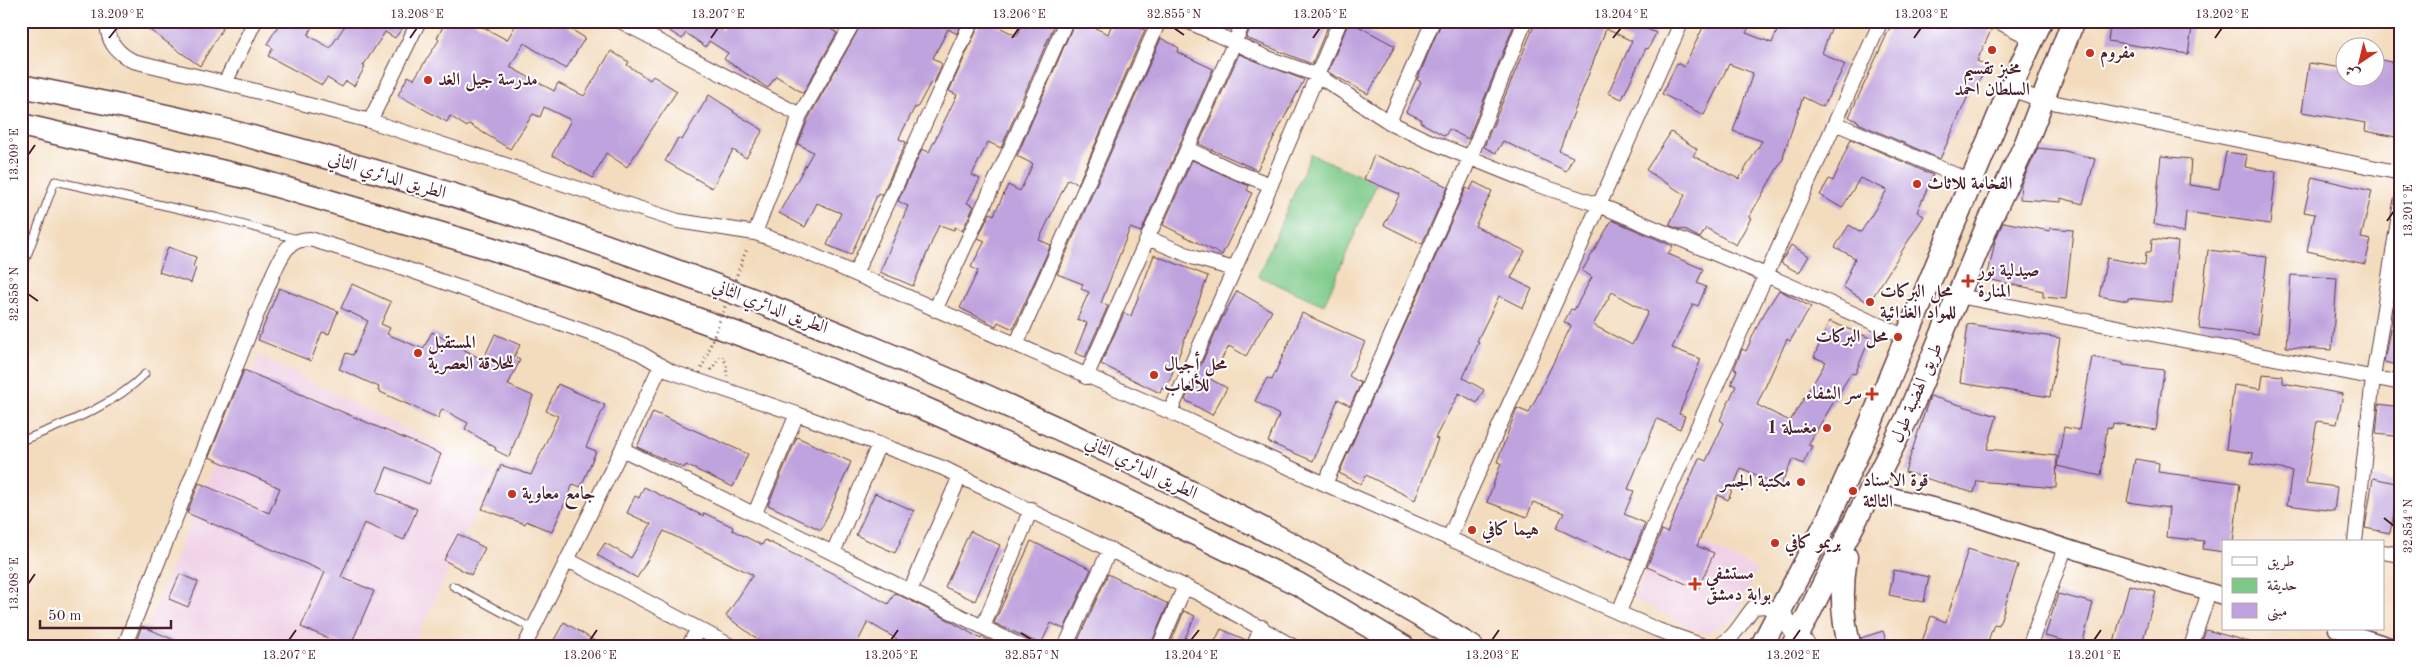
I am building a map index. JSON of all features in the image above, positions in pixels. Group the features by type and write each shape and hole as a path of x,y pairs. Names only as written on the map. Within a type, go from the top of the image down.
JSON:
{"highway":[{"name":"طريق الهضبة طول","path":"1799,643 1907,418 2026,143 2074,21"},
{"name":"طريق الهضبة طول","path":"1761,647 1829,517 1908,338 2010,89 2037,30"},
{"name":"الطريق الدائري الثاني","path":"21,86 211,127 328,159 502,211 762,302 1087,440 1219,506 1346,574 1472,647"},
{"name":"الطريق الدائري الثاني","path":"21,125 250,178 481,245 594,282 768,345 919,406 1070,473 1298,584 1404,647"},
{"path":"1850,534 1841,585 1843,622 1850,647"}],"main road":[{"path":"1779,612 1799,643"}],"street":[{"path":"108,21 109,40 119,54 133,61 370,121 678,221 755,233 787,244 1086,377 1170,412 1325,484 1658,630 1709,647 1719,646 1727,642 1754,607 1765,606 1779,612"},
{"path":"225,83 255,21"},
{"path":"370,121 419,21"},
{"path":"620,21 800,115"},
{"path":"855,274 972,21"},
{"path":"935,310 1013,143 1066,21"},
{"path":"1016,345 1159,21"},
{"path":"1187,21 1317,76 1389,122 1470,158 1599,205 1908,338"},
{"path":"1086,377 1244,21"},
{"path":"1170,412 1271,185 1340,21"},
{"path":"1389,122 1433,21"},
{"path":"1325,484 1470,158 1525,21"},
{"path":"1449,538 1682,21"},
{"path":"1619,612 1662,506 1881,21"},
{"path":"1997,21 2037,30"},
{"path":"755,233 800,115 849,23"},
{"path":"2010,89 2042,100 2401,173"},
{"path":"1835,123 1972,182"},
{"path":"1188,149 1234,171 1271,185"},
{"path":"2355,540 2373,378 2401,202"},
{"path":"1148,238 1195,258 1234,269"},
{"path":"124,647 273,274 281,256 298,239 310,239 395,265 603,338 640,353 672,372 797,414 960,476 1185,586 1262,627 1294,647"},
{"path":"1959,296 2401,383"},
{"path":"524,647 622,449 661,365"},
{"path":"754,513 797,414"},
{"path":"833,553 879,444"},
{"path":"622,449 1023,647"},
{"path":"910,591 960,476"},
{"path":"1872,491 1960,513 2216,594 2191,647"},
{"path":"983,627 1031,510"},
{"path":"2029,647 2066,548"},
{"path":"1065,647 1110,549"},
{"path":"2384,552 2401,555"},
{"path":"568,560 733,647"},
{"path":"1158,647 1185,586"},
{"path":"1253,647 1262,627"},
{"path":"688,647 698,629"},
{"path":"1658,630 1682,647"},
{"path":"2339,630 2353,641 2393,647"}],"lane":[{"path":"21,272 55,181 219,218 298,239"},
{"path":"21,441 128,391 145,374"},
{"path":"453,586 533,629"}],"path":[{"path":"700,373 744,256"}],"shaded area":[{"path":"259,355 494,474 412,647 139,647"},
{"name":"مستشفي بوابة دمشق","path":"1664,525 1757,569 1735,618 1704,634 1634,599"}],"green space":[{"path":"1311,154 1377,183 1324,305 1258,276"}],"building":[{"path":"137,21 227,21 200,66"},
{"path":"281,21 315,21 308,35 330,48 348,21 395,21 403,27 395,38 385,32 363,66 365,67 354,86 346,81 342,87 327,78 322,85 268,56 273,48 267,44"},
{"path":"446,21 472,21 507,40 518,21 558,21 585,38 566,69 524,43 510,67 554,91 558,83 584,96 611,51 629,62 627,65 650,80 653,76 677,91 627,167 606,153 593,178 552,155 571,120 544,107 540,117 533,114 510,149 469,124 467,127 450,116 447,122 398,95 408,76 414,79 439,40 437,38"},
{"path":"654,21 708,21 722,30 726,22 744,31 750,21 818,21 837,33 803,93 776,76 768,88 724,59 728,53 709,41 706,47 686,33 682,39"},
{"path":"863,21 962,21 957,34 948,29 933,58 942,64 934,83 931,82 900,136 899,139 906,142 882,195 878,193 851,255 827,245 841,213 817,203 805,227 779,213 813,152 798,144 808,119"},
{"path":"981,21 987,21 1017,36 1024,21 1056,21 1001,148 988,142 972,175 980,179 967,203 974,206 962,231 955,227 954,230 939,225 913,286 880,272 908,206 898,201 922,149 929,152 957,95 949,91"},
{"path":"1075,21 1080,21 1108,34 1113,21 1141,21 1139,27 1145,30 1078,184 1068,179 1039,240 1051,245 1013,329 998,322 996,326 960,308 978,271 971,267 985,241 978,238 990,213 994,215 1008,185 1020,191 1033,164 1017,156"},
{"path":"1210,21 1234,21 1230,30"},
{"path":"1253,21 1330,21 1312,64 1246,38"},
{"path":"1349,21 1361,21 1358,26 1395,46 1368,94 1328,72"},
{"path":"1442,21 1507,21 1514,25 1468,139 1449,129 1445,136 1420,122 1421,119 1406,112 1421,82 1417,80"},
{"path":"1536,21 1629,21 1656,33 1648,49 1646,48 1622,99 1608,93 1632,41 1606,29 1559,151 1573,157 1566,171 1503,141 1496,153 1484,147"},
{"path":"1706,21 1752,21 1746,33 1772,43 1781,21 1834,21 1822,53 1845,65 1823,107 1803,97 1784,157 1749,217 1751,218 1736,245 1706,228 1700,238 1683,229 1669,225 1685,195 1646,170 1671,132 1697,149 1693,156 1739,179 1762,141 1733,131 1753,73 1729,64 1704,115 1662,94 1677,63 1684,67"},
{"path":"1893,21 1986,21 1992,28 1977,61 1986,65 1976,90 1971,89 1940,159 1858,123 1849,117"},
{"path":"2111,21 2193,21 2188,54 2108,41"},
{"path":"1161,38 1179,48 1177,52 1213,69 1141,232 1130,228 1101,303 1108,306 1085,357 1075,353 1087,323 1077,319 1089,292 1081,289 1083,284 1057,274"},
{"path":"1239,54 1304,80 1257,170 1199,144"},
{"path":"2384,61 2401,64 2401,138 2365,131 2366,123 2302,112 2309,63 2334,67 2334,88 2384,88"},
{"path":"709,95 763,130 746,158 733,150 712,188 665,161 678,138 682,140"},
{"path":"1851,139 1933,175 1917,212 1924,216 1869,303 1843,287 1855,258 1835,247 1849,225 1861,232 1887,190 1860,178 1842,208 1820,195 1829,179 1833,181"},
{"path":"2038,148 2065,151 2095,159 2083,204 2061,198 2061,202 2020,199 2021,184"},
{"path":"2226,152 2247,155 2245,167 2276,172 2270,224 2186,212 2184,233 2154,224 2161,156 2191,159 2189,185 2219,189"},
{"path":"1374,155 1412,169 1448,187 1422,244 1384,225 1400,194 1364,179"},
{"path":"1192,160 1249,186 1247,190 1252,193 1222,255 1163,225"},
{"path":"2312,177 2372,191 2361,238 2371,240 2365,264 2307,251 2315,214 2304,212"},
{"path":"1474,182 1492,191 1475,226 1525,251 1511,278 1532,289 1523,308 1499,296 1477,341 1479,342 1463,378 1484,390 1477,403 1459,393 1435,438 1438,439 1415,500 1366,475 1361,484 1339,473 1466,188 1470,190"},
{"path":"1612,220 1673,246 1668,254 1703,269 1697,283 1706,287 1698,306 1693,304 1672,348 1701,359 1679,414 1685,416 1680,429 1657,419 1628,489 1634,491 1624,514 1645,523 1631,560 1608,550 1607,552 1556,528 1564,513 1533,502 1527,517 1487,502 1501,463 1497,462 1517,408 1529,413 1571,326 1564,322 1571,309 1574,310 1592,277 1582,271","holes":["1612,292 1648,312 1632,345 1593,325"]},
{"path":"2003,222 2050,231 2050,228 2073,230 2066,299 2043,297 2043,291 1987,279 1995,241"},
{"path":"2152,239 2178,242 2172,303 2128,298 2128,301 2099,296 2107,258 2145,265 2146,252 2151,252"},
{"path":"1791,245 1809,256 1799,273 1781,263"},
{"path":"168,247 196,257 193,267 196,268 191,283 159,272"},
{"path":"2208,250 2267,257 2258,335 2199,328"},
{"path":"1154,255 1208,276 1166,390 1162,387 1160,393 1101,364 1124,313 1131,316"},
{"path":"2291,275 2337,278 2332,350 2286,347"},
{"path":"352,284 391,302 381,324 390,328 387,334 423,349 432,332 483,360 495,334 520,345 514,357 520,360 508,385 533,396 509,457 495,450 496,448 465,429 468,423 442,409 438,418 378,391 379,387 339,369 346,353 353,355 368,321 341,308"},
{"path":"279,288 338,311 329,334 322,332 311,361 258,340"},
{"path":"1779,290 1811,307 1790,341 1787,339 1757,405 1790,421 1826,362 1814,357 1829,321 1870,338 1855,374 1851,373 1808,445 1812,446 1803,464 1793,459 1780,486 1741,468 1728,500 1718,495 1697,546 1714,553 1698,589 1647,567 1662,530 1667,533 1699,458 1706,461 1724,423 1720,420 1736,386 1731,384 1737,370 1734,369 1742,349 1746,351 1760,320"},
{"path":"1237,291 1272,311 1246,356 1229,346 1210,379 1227,388 1212,415 1185,400 1222,318"},
{"path":"2394,307 2401,307 2401,366 2384,362"},
{"path":"1302,313 1365,342 1349,376 1361,383 1350,406 1338,399 1313,461 1268,442 1279,415 1255,401 1267,378 1272,380"},
{"path":"1968,324 2060,338 2050,397 1960,383"},
{"path":"2092,357 2123,363 2123,365 2164,370 2156,430 2113,423 2112,428 2107,427 2101,476 2057,466 2064,427 2079,430"},
{"path":"244,370 441,454 429,484 387,467 377,492 417,509 404,540 364,523 341,577 374,591 350,647 301,627 325,572 187,513 199,483 269,513 280,488 209,457"},
{"path":"2263,374 2283,376 2283,383 2343,394 2337,424 2317,421 2306,483 2337,487 2334,511 2287,505 2292,471 2251,464 2253,453 2226,449 2234,385 2261,389"},
{"path":"558,384 605,405 586,447 596,451 581,487 573,484 552,532 526,521 525,524 482,509 501,465 531,475 558,416 546,411"},
{"path":"1930,396 1997,416 1987,449 2057,456 2056,488 1977,481 1974,493 1905,472"},
{"path":"2379,404 2401,407 2401,437 2376,434"},
{"path":"653,412 748,454 733,487 686,465 684,468 637,447"},
{"path":"797,437 851,462 821,530 768,505"},
{"path":"2135,459 2159,463 2158,472 2240,483 2233,540 2222,540 2222,552 2203,549 2204,541 2166,537 2169,508 2127,502"},
{"path":"2373,478 2400,484 2390,533 2365,528"},
{"path":"644,487 703,516 704,513 733,527 732,530 762,545 765,540 842,578 888,604 895,593 981,639 982,637 998,645 997,647 910,647 868,622 855,647 768,647 726,616 753,575 664,531 637,578 597,555 605,543 631,558 651,524 627,513 635,496 639,498"},
{"path":"875,493 914,511 895,553 856,535"},
{"path":"970,531 1000,545 975,601 945,587"},
{"path":"458,534 485,548 471,575 444,560"},
{"path":"1031,541 1091,569 1064,629 1051,623 1041,644 994,623"},
{"path":"1968,549 2018,565 1999,625 1994,624 1986,647 1920,647 1931,616 1946,622"},
{"path":"1894,570 1929,577 1924,602 1889,595"},
{"path":"180,574 198,582 188,607 169,599"},
{"path":"1108,574 1168,604 1150,647 1075,647"},
{"path":"2129,585 2156,592 2141,647 2113,647"},
{"path":"2058,594 2093,603 2082,645 2045,636"},
{"path":"1184,611 1195,616 1181,647 1169,647"},
{"path":"564,622 605,647 550,647"},
{"path":"142,626 190,647 134,647"},
{"path":"1221,629 1246,640 1244,647 1212,647"},
{"path":"2206,630 2250,642 2250,647 2200,647"},
{"path":"1883,631 1888,647 1863,647 1861,638"}],"place":[{"name":"مخبز تقسيم السلطان احمد","path":"1992,50"},
{"name":"مفروم","path":"2090,53"},
{"name":"مدرسة جيل الغد","path":"428,80"},
{"name":"الفخامة للاثاث","path":"1917,184"},
{"name":"صيدلية نور المنارة","path":"1968,281"},
{"name":"محل البركات للمواد الغذائية","path":"1870,302"},
{"name":"محل البركات","path":"1898,337"},
{"name":"المستقبل للحلاقة العصرية","path":"418,353"},
{"name":"محل أجيال للألعاب","path":"1154,375"},
{"name":"سر الشفاء","path":"1872,394"},
{"name":"مغسلة 1","path":"1827,428"},
{"name":"مكتبة الجسر","path":"1801,482"},
{"name":"قوة الاسناد الثالثة","path":"1853,491"},
{"name":"جامع معاوية","path":"512,494"},
{"name":"هيما كافي","path":"1472,530"},
{"name":"بريمو كافي","path":"1775,543"},
{"name":"مستشفي بوابة دمشق","path":"1695,584"}]}
